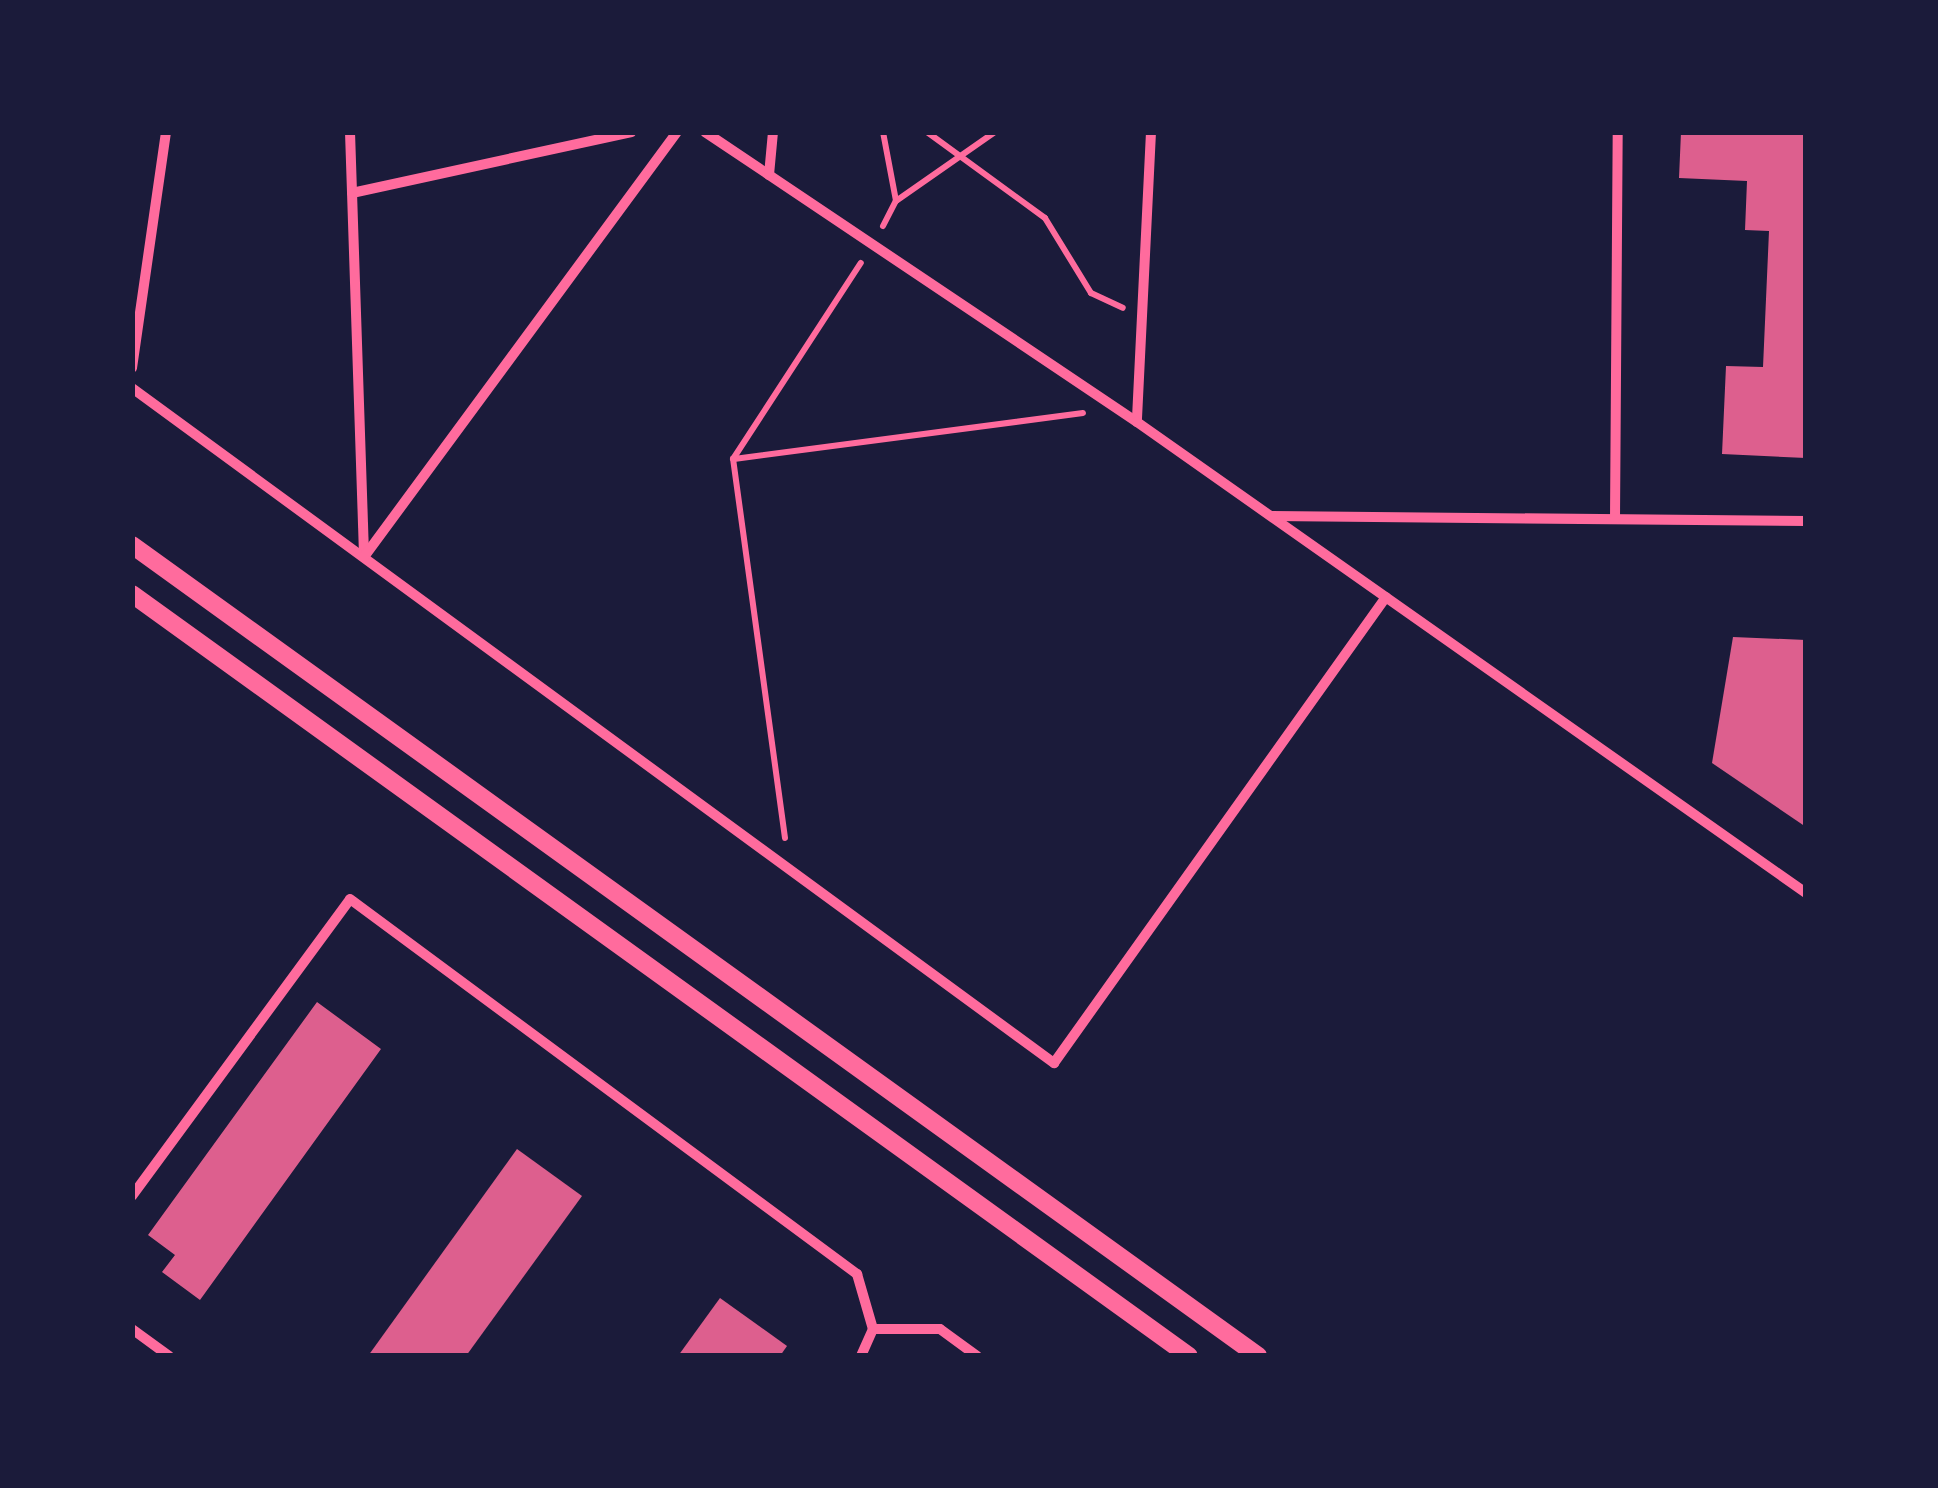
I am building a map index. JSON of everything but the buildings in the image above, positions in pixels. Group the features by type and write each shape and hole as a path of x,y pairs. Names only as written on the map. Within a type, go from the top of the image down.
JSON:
{"street":[{"path":"132,368 166,132"},
{"path":"350,132 364,557"},
{"path":"352,194 630,132"},
{"path":"364,557 677,132"},
{"path":"705,132 1137,422 1806,893"},
{"path":"769,176 773,132"},
{"path":"1137,422 1151,132"},
{"path":"1615,519 1618,132"},
{"path":"132,388 1054,1063 1386,597"},
{"path":"1270,516 1806,520"},
{"path":"132,546 1258,1356"},
{"path":"132,594 1190,1356"},
{"path":"132,1196 350,899 857,1274 872,1329 860,1356"},
{"path":"132,1329 169,1356"},
{"path":"872,1329 940,1329 976,1356"}],"path":[{"path":"883,132 896,201 995,132"},
{"path":"928,132 1045,218 1090,293 1142,316"},
{"path":"789,869 732,459 873,244"},
{"path":"732,459 1118,409"}]}
